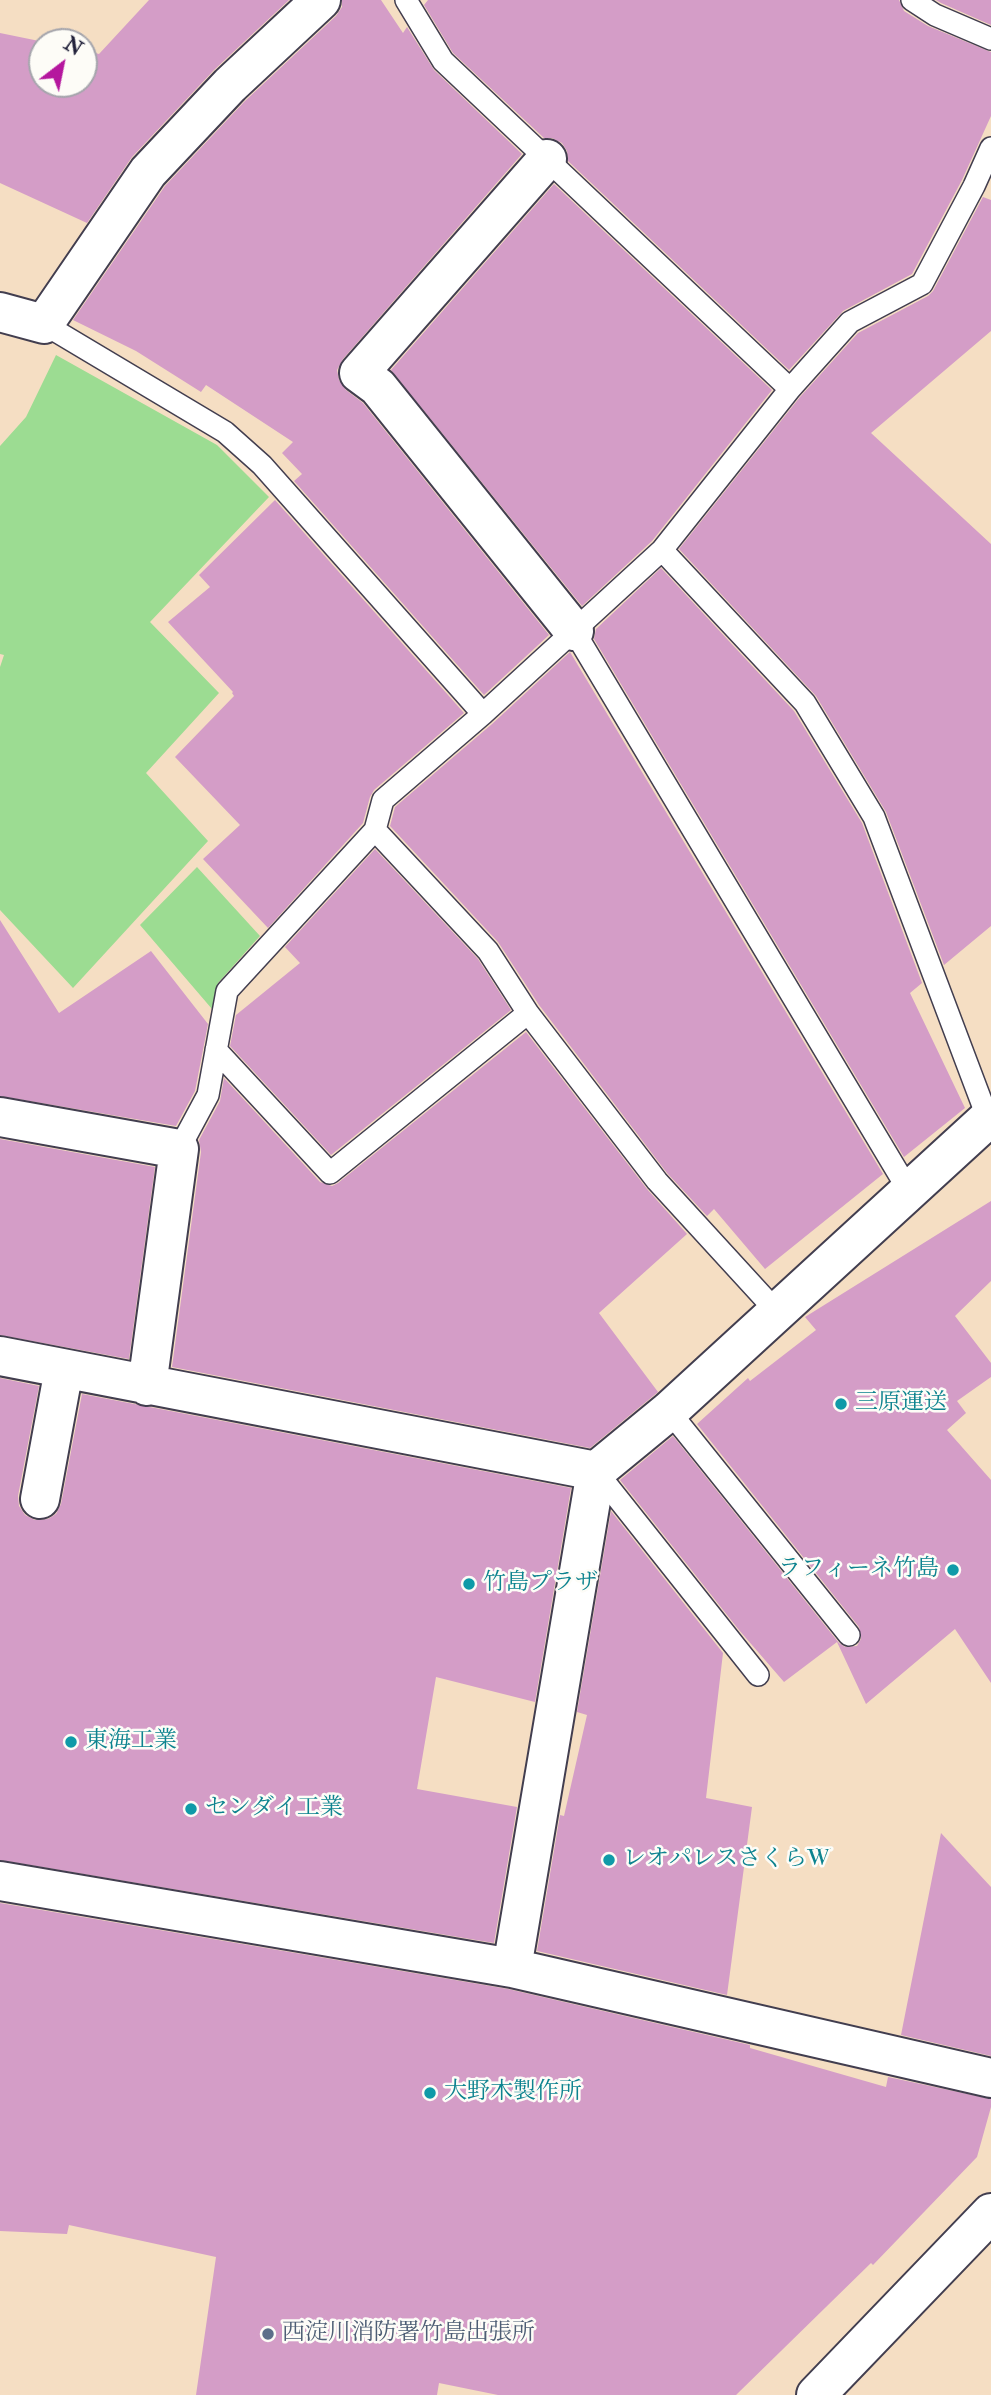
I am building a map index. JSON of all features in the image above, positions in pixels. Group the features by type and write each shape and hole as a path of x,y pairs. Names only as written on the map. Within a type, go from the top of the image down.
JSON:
{"street":[{"path":"0,312 44,324 148,172 229,85 321,0"},
{"path":"547,159 359,373 378,387 574,631"},
{"path":"0,1117 179,1149 147,1386"},
{"path":"512,1968 596,1471 669,1411 990,1120"},
{"path":"0,1356 596,1471"},
{"path":"40,1499 64,1369"},
{"path":"0,1881 512,1968 991,2078"},
{"path":"816,2395 991,2213"}],"lane":[{"path":"406,0 443,61 790,389"},
{"path":"912,0 935,15 991,39"},
{"path":"179,1149 208,1095 227,991 375,830 383,800 483,714 662,550 790,389 850,322 922,284 982,189 991,148"},
{"path":"44,324 225,432 262,466 483,714"},
{"path":"662,550 806,703 874,817 990,1120"},
{"path":"574,631 909,1191"},
{"path":"375,830 488,951 528,1013 657,1181 777,1312"},
{"path":"216,1050 330,1172 528,1013"},
{"path":"669,1411 849,1635"},
{"path":"596,1471 758,1675"}],"green space":[{"path":"56,355 217,445 269,497 150,622 219,693 146,773 208,841 73,988 0,910 0,667 4,655 0,654 0,446 26,417"},
{"path":"197,867 260,936 218,983 212,1009 140,925"}],"building":[{"path":"149,0 289,0 214,70 132,157 87,223 0,183 0,33 28,39 28,98 98,98 99,54"},
{"path":"342,0 381,0 403,33 407,27 434,70 522,154 343,359 337,370 339,380 346,390 363,403 549,635 484,695 294,481 302,474 282,453 293,442 206,385 201,392 136,351 73,320 165,186 245,101 336,16 342,7"},
{"path":"428,0 899,0 904,11 928,26 991,52 991,116 962,180 912,274 843,311 789,370 568,161 567,151 562,143 552,138 544,138 453,53 424,5"},
{"path":"936,0 991,0 991,25 941,3"},
{"path":"554,184 772,390 652,541 582,606 391,370"},
{"path":"983,197 991,200 991,331 871,433 991,544 991,926 944,965 886,812 816,696 679,549 800,397 858,333 933,291"},
{"path":"275,500 464,713 374,790 363,823 268,928 203,859 240,825 175,757 234,696 168,622 210,587 199,575"},
{"path":"661,568 794,711 862,823 922,983 910,993 965,1108 904,1157 594,639 596,629"},
{"path":"570,652 883,1174 765,1269 714,1209 707,1216 667,1173 539,1005 498,942 390,826 395,807 492,724"},
{"path":"375,849 478,959 511,1010 331,1155 230,1046 236,1015 300,963 285,947"},
{"path":"0,920 59,1013 151,951 208,1024 195,1091 176,1126 0,1096"},
{"path":"526,1032 647,1189 687,1234 599,1313 658,1392 590,1448 172,1367 201,1152 199,1140 220,1101 224,1078 320,1182 332,1186"},
{"path":"0,1139 155,1167 129,1359 0,1335"},
{"path":"991,1201 991,1281 955,1316 991,1363 991,1377 957,1401 966,1413 947,1430 991,1480 991,1683 955,1629 866,1704 837,1642 784,1682 739,1630 620,1480 673,1436 839,1643 845,1647 857,1646 861,1639 859,1627 697,1424 748,1378 750,1381 816,1330 805,1317"},
{"path":"0,1378 39,1386 18,1496 19,1506 25,1515 35,1520 48,1519 56,1514 61,1504 82,1394 571,1488 535,1702 436,1677 417,1789 517,1807 494,1943 0,1860"},
{"path":"611,1511 723,1653 706,1798 752,1807 727,1995 537,1951 560,1815 564,1816 587,1715 577,1712"},
{"path":"941,1833 991,1887 991,2056 901,2035"},
{"path":"0,1903 508,1989 750,2045 750,2048 886,2087 888,2077 991,2099 991,2107 977,2157 873,2265 871,2263 736,2395 498,2395 439,2383 437,2395 196,2395 216,2257 69,2225 67,2234 0,2231"}],"place":[{"name":"三原運送","path":"841,1404"},
{"name":"ラフィーネ竹島","path":"953,1570"},
{"name":"竹島プラザ","path":"469,1584"},
{"name":"東海工業","path":"71,1742"},
{"name":"センダイ工業","path":"191,1809"},
{"name":"レオパレスさくらW","path":"609,1860"},
{"name":"大野木製作所","path":"430,2093"},
{"name":"西淀川消防署竹島出張所","path":"268,2334"}]}
